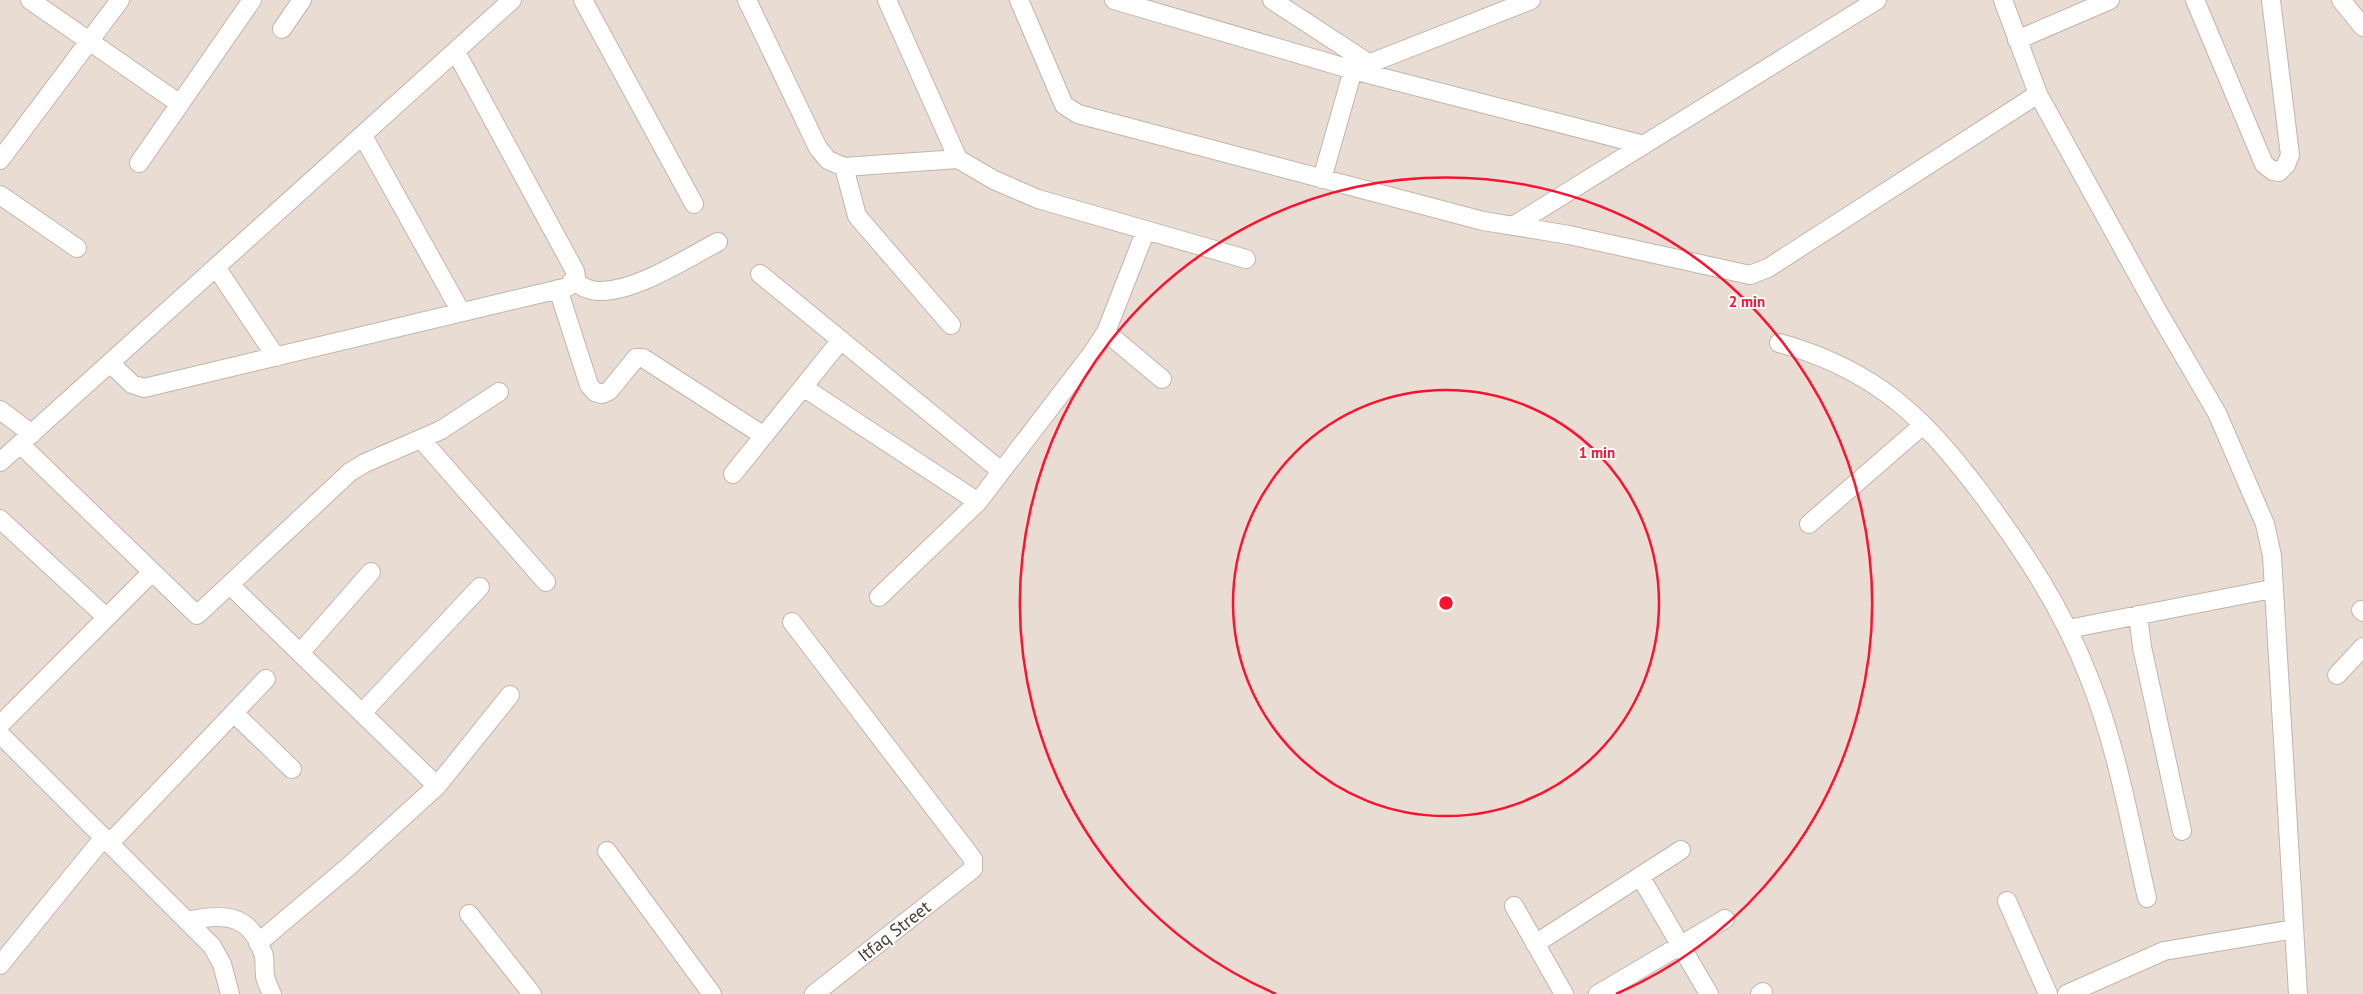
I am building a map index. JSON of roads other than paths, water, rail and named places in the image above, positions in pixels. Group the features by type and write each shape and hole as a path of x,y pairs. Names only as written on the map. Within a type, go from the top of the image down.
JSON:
{"street":[{"path":"30,0 180,104"},
{"path":"0,160 120,0"},
{"path":"139,163 252,0"},
{"path":"282,29 302,0"},
{"path":"0,462 512,0"},
{"path":"583,0 694,204"},
{"path":"747,0 818,148 828,160 844,167 958,159 994,180 1038,199 1246,259"},
{"path":"887,0 958,159"},
{"path":"1019,0 1064,105 1078,114 1322,179 1513,226 1569,235 1750,274 1768,268 2038,94"},
{"path":"1114,0 1644,145"},
{"path":"1272,0 1361,67"},
{"path":"1322,179 1361,67 1531,0"},
{"path":"1513,226 1878,0"},
{"path":"2003,0 2038,94 2157,310 2218,413 2265,524 2272,556 2272,589 2298,994"},
{"path":"2017,40 2110,0"},
{"path":"2195,0 2264,164 2273,171 2279,172 2286,165 2290,155 2271,0"},
{"path":"2340,0 2363,27"},
{"path":"110,363 132,384 144,388 461,312 565,285 576,277 575,271 456,52"},
{"path":"363,136 461,312"},
{"path":"844,167 857,216 951,325"},
{"path":"0,195 77,248"},
{"path":"879,597 978,502 1106,332 1146,230"},
{"path":"565,285 589,290 613,290 645,280 718,242"},
{"path":"216,268 276,357"},
{"path":"760,274 1001,472"},
{"path":"565,285 588,385 595,392 602,394 609,391 636,358 643,358 764,436"},
{"path":"1106,332 1162,379"},
{"path":"733,474 841,340"},
{"path":"1779,343 1811,352 1883,390 1923,425 1958,463 2016,540 2068,628 2089,676 2122,787 2147,898"},
{"path":"803,387 978,502"},
{"path":"0,410 151,573 196,615 350,472 365,463 441,430 499,392"},
{"path":"1810,524 1923,425"},
{"path":"421,440 546,582"},
{"path":"0,518 106,618"},
{"path":"300,653 371,572"},
{"path":"0,725 151,573"},
{"path":"230,585 437,786"},
{"path":"362,713 480,588"},
{"path":"2068,628 2272,589"},
{"path":"2138,615 2142,647 2182,831"},
{"name":"Itfaq Street","path":"792,622 973,859 973,868 814,994"},
{"path":"2337,675 2363,647"},
{"path":"0,965 107,840 266,679"},
{"path":"258,942 348,867 437,786 510,695"},
{"path":"234,712 292,769"},
{"path":"0,734 212,946 222,964 230,994"},
{"path":"1535,944 1681,850"},
{"path":"607,851 712,994"},
{"path":"1640,876 1709,994"},
{"path":"2008,901 2048,994"},
{"path":"1514,906 1564,994"},
{"path":"469,914 532,994"},
{"path":"186,921 212,915 235,917 258,942 264,958 265,978 272,994"},
{"path":"1598,994 1724,919"},
{"path":"2067,994 2164,951 2294,929"}]}
